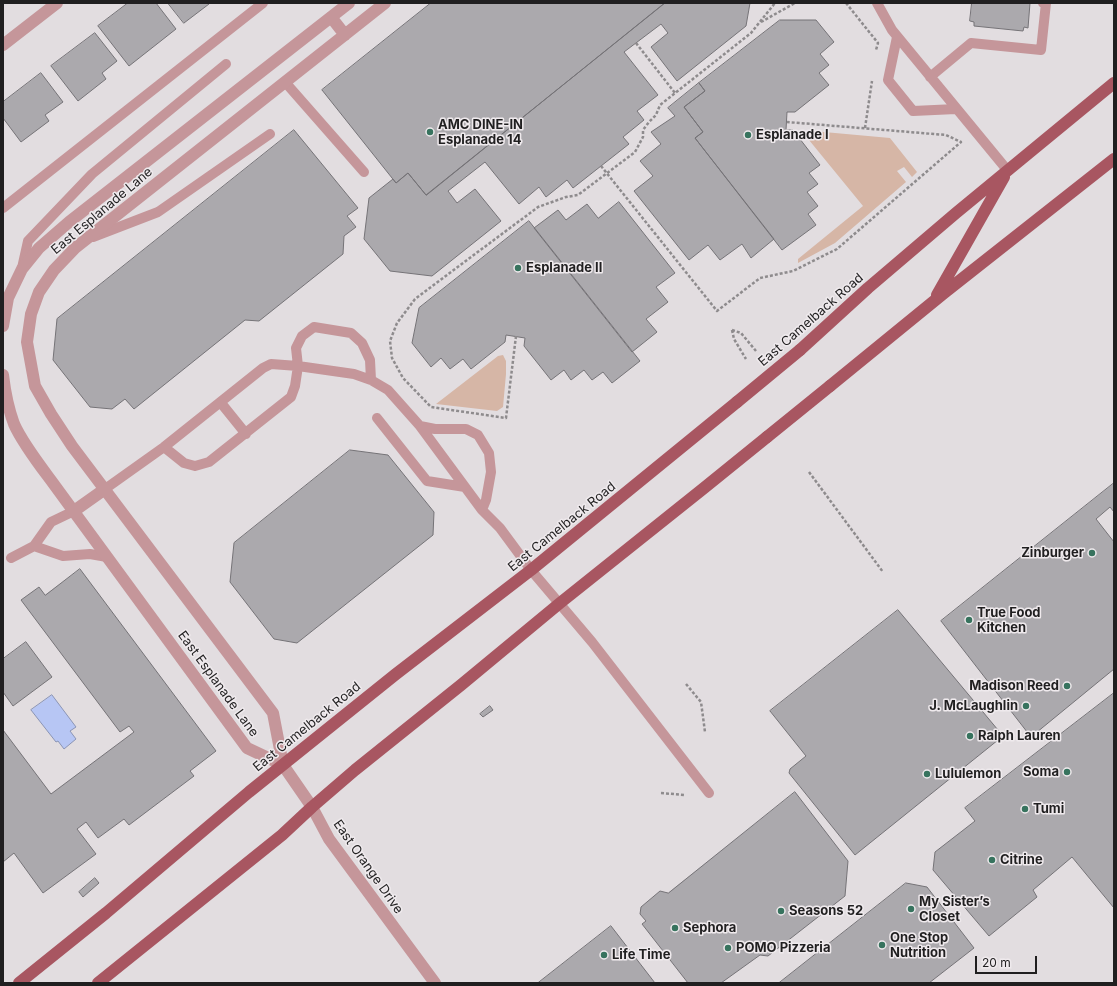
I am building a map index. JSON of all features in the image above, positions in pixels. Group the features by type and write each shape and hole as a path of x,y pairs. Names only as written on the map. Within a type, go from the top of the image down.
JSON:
{"main road":[{"name":"East Camelback Road","path":"19,983 106,913 249,792 396,674 531,570 737,402 800,350 874,283 956,213 1114,83"},
{"path":"98,983 276,839 312,807 560,603 934,301 1114,159"},
{"path":"934,301 1008,171"}],"street":[{"path":"3,45 57,3"},
{"name":"East Esplanade Lane","path":"3,326 8,298 22,269 39,248 69,222 349,3"},
{"name":"East Esplanade Lane","path":"283,765 273,713 105,489 51,414 35,386 27,342 31,314 39,292 54,270 75,248 385,3"},
{"path":"331,17 344,35"},
{"name":"East Esplanade Lane","path":"3,375 7,401 15,424 46,474 247,748 283,765"},
{"path":"74,511 105,489"},
{"name":"East Orange Drive","path":"283,765 312,807 329,839 435,983"}],"lane":[{"path":"3,208 262,3"},
{"path":"877,3 897,37 1008,171"},
{"path":"930,77 971,43 1041,50 1046,3 1043,3"},
{"path":"897,37 888,80 913,111 956,109"},
{"path":"22,269 28,241 92,174 226,64"},
{"path":"285,82 364,172"},
{"path":"87,239 158,212 270,134"},
{"path":"164,447 184,463 195,466 209,462 246,434 291,397 295,386 298,366 296,348 302,336 314,327 351,333 362,343 370,360 371,380"},
{"path":"105,489 164,447 263,368 271,364 298,366 354,374 371,380 388,390 420,426 482,510 500,528 531,570 592,642 708,793"},
{"path":"221,403 246,434"},
{"path":"377,418 427,480 465,487"},
{"path":"420,426 435,428 466,428 478,435 489,453 491,472 486,500 482,510"},
{"path":"11,558 34,546 51,522 74,511"},
{"path":"34,546 63,556 90,554 107,557"}],"path":[{"path":"516,336 506,418 431,407 403,378 392,358 390,341 397,322 415,299 538,207 566,197 578,195 635,152 643,137 643,130 656,115 660,105 751,33 775,3"},
{"path":"759,23 796,3"},
{"path":"846,3 878,43 876,50"},
{"path":"636,43 675,93"},
{"path":"865,128 873,74"},
{"path":"601,166 717,311 760,278 793,272 837,249 961,142 946,135 787,122"},
{"path":"746,359 734,339 732,330 741,333 756,351"},
{"path":"809,472 883,572"},
{"path":"686,684 701,702 705,732"},
{"path":"662,793 685,795"}],"shaded area":[{"path":"813,131 890,138 917,172 912,177 904,167 897,171 906,182 835,243 798,263 798,259 863,206 809,140 807,133"},
{"path":"503,355 506,361 506,374 503,407 497,411 436,404 498,356"}],"water":[{"path":"52,695 76,727 70,731 76,739 64,749 58,741 56,742 31,710"}],"building":[{"path":"128,3 156,3 176,29 129,66 98,26"},
{"path":"168,3 208,3 209,4 184,23"},
{"name":"AMC DINE-IN Esplanade 14","path":"431,3 665,3 426,195 408,173 396,183 322,90"},
{"path":"665,3 750,3 746,26 677,81 651,47 668,33 661,24 624,52 658,95 637,111 644,120 623,137 629,144 573,188 567,180 546,197 539,187 519,204 485,162 448,191 457,203 475,189 501,221 432,276 390,271 364,239 369,198 393,179 396,183 408,173 426,195"},
{"path":"972,3 1030,3 1028,28 1024,27 1023,31 974,26 974,22 970,21"},
{"name":"Esplanade I","path":"780,20 816,20 834,42 820,54 829,65 819,73 829,85 795,112 787,112 786,130 793,130 820,165 809,173 818,184 807,192 818,206 808,214 816,225 782,250 695,138 703,132 684,107 705,91 699,83"},
{"path":"95,33 117,61 102,73 106,79 78,101 51,66"},
{"path":"41,73 63,102 45,115 49,121 21,142 3,118 3,102"},
{"path":"699,83 705,91 684,107 703,132 695,138 774,239 751,258 742,244 720,260 708,245 689,260 634,191 653,176 640,161 661,144 651,132 675,116 668,108"},
{"path":"294,130 358,208 347,216 356,227 344,236 343,254 259,321 245,320 134,409 125,399 112,409 90,407 53,360 57,319"},
{"path":"619,202 675,273 656,287 668,302 646,319 657,332 632,352 534,228 558,210 566,220 587,204 598,218"},
{"name":"Esplanade II","path":"529,221 640,361 612,383 603,372 592,380 584,370 571,380 564,370 551,380 524,346 525,338 506,335 505,342 471,369 463,359 450,369 441,358 431,367 412,343 419,308"},
{"path":"350,450 388,455 434,512 433,535 297,643 274,639 230,582 234,543"},
{"path":"1114,483 1114,512 1110,507 1096,519 1114,542 1114,669 1031,737 941,621"},
{"path":"80,569 216,751 190,771 194,776 129,825 124,819 98,838 86,822 77,829 96,854 43,893 14,853 3,862 3,730 51,794 134,732 129,726 120,732 21,600 39,587 45,595"},
{"path":"898,610 1003,736 855,855 789,773 790,769 806,756 770,711"},
{"path":"26,642 52,677 13,706 3,692 3,659"},
{"path":"1114,693 1114,908 1072,857 1033,890 1037,897 989,936 933,870 935,852 975,821 965,808"},
{"path":"490,706 493,710 483,717 480,714"},
{"path":"795,792 848,861 845,896 768,956 760,955 721,983 688,983 642,924 646,921 640,914 641,907 660,891 668,893"},
{"path":"95,878 99,883 83,897 79,892"},
{"path":"906,883 927,887 974,948 929,983 779,983"},
{"name":"Life Time","path":"611,926 655,983 538,983"}],"place":[{"name":"AMC DINE-IN Esplanade 14","path":"430,132"},
{"name":"Esplanade I","path":"748,135"},
{"name":"Esplanade II","path":"518,268"},
{"name":"Zinburger","path":"1092,553"},
{"name":"True Food Kitchen","path":"969,620"},
{"name":"Madison Reed","path":"1067,686"},
{"name":"J. McLaughlin","path":"1026,706"},
{"name":"Ralph Lauren","path":"970,736"},
{"name":"Soma","path":"1067,772"},
{"name":"Lululemon","path":"927,774"},
{"name":"Tumi","path":"1025,809"},
{"name":"Citrine","path":"992,860"},
{"name":"My Sister’s Closet","path":"911,909"},
{"name":"Seasons 52","path":"781,911"},
{"name":"Sephora","path":"675,928"},
{"name":"One Stop Nutrition","path":"882,945"},
{"name":"POMO Pizzeria","path":"728,948"},
{"name":"Life Time","path":"604,955"}]}
